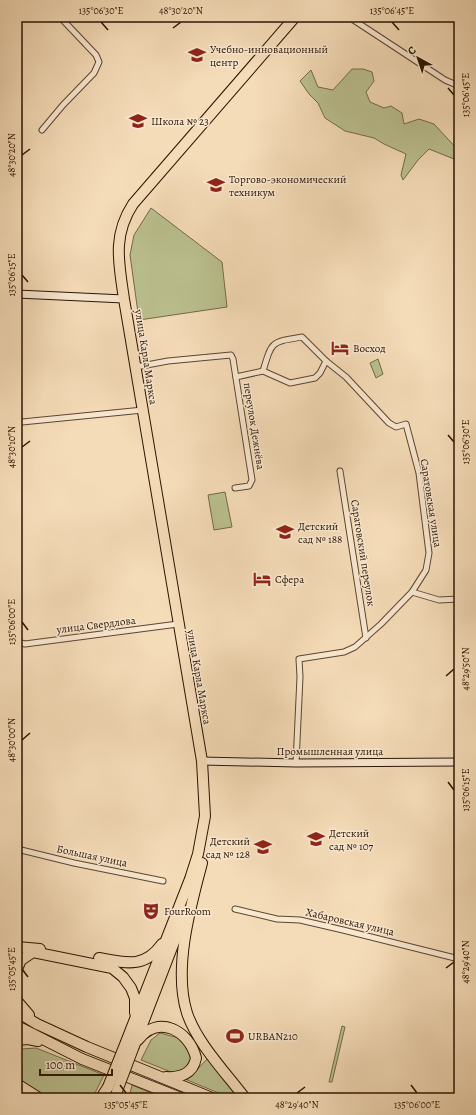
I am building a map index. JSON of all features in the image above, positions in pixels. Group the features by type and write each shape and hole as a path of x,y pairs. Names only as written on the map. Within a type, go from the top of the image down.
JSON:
{"highway":[{"name":"улица Карла Маркса","path":"130,1044 134,1023 190,879 202,836 205,808 202,761 124,299 118,247 126,214 146,188 295,17"},
{"name":"улица Карла Маркса","path":"197,881 212,816 209,780 202,761"},
{"path":"101,1098 114,1092 130,1044 197,881"},
{"path":"197,881 185,938 180,973 181,989 187,1014 196,1032 246,1098"},
{"path":"17,947 55,951 132,963 144,960 152,955 161,946 168,934"},
{"path":"17,969 21,960 33,952 109,966 120,974 131,988 136,1004 134,1023"},
{"path":"17,1001 37,1024"},
{"path":"17,1012 37,1024 158,1077 212,1098"},
{"path":"17,1026 82,1059"},
{"path":"130,1044 158,1027 173,1030 185,1038 196,1058 190,1070 176,1078 158,1077"},
{"path":"17,1040 28,1039 49,1044 82,1059 181,1098"},
{"path":"134,1080 175,1098"},
{"path":"17,1084 39,1098"},
{"path":"17,1090 29,1098"}],"street":[{"path":"42,130 63,105 94,73 99,62 96,54 60,17"},
{"path":"349,17 445,80 459,86"},
{"path":"17,294 124,299"},
{"path":"236,377 263,371 290,383 315,378 320,373 326,361 302,337 278,341 269,351 263,371"},
{"name":"переулок Дежнёва","path":"136,367 168,361 231,355 236,377 252,480 249,486 235,488"},
{"name":"Саратовская улица","path":"326,361 346,377 389,423 396,427 406,424 419,473 429,553 426,570 412,592"},
{"path":"17,420 22,422 143,410"},
{"name":"Саратовский переулок","path":"340,471 366,638"},
{"path":"296,763 300,677 299,660 344,652 356,647 412,592 439,600 459,599"},
{"name":"улица Свердлова","path":"17,642 25,644 178,624"},
{"name":"Промышленная улица","path":"202,761 296,763 459,762"},
{"name":"Большая улица","path":"17,849 74,863 163,881"},
{"name":"Хабаровская улица","path":"235,909 277,919 300,920 336,928 459,959"}],"green space":[{"path":"352,69 363,69 372,72 374,81 366,92 370,102 384,108 391,106 402,113 404,124 419,119 434,124 459,151 459,161 429,149 418,160 403,180 401,175 406,154 374,138 345,131 325,118 318,103 309,94 300,81 311,70 318,87 333,90"},
{"path":"151,208 222,262 227,307 139,320 130,255 134,235"},
{"path":"378,359 383,374 376,378 370,363"},
{"path":"225,492 232,527 214,530 208,495"},
{"path":"342,1026 345,1027 332,1082 329,1082"},
{"path":"160,1033 182,1039 191,1055 190,1063 176,1074 141,1060 151,1040"},
{"path":"36,1048 104,1075 93,1097 48,1098 17,1078 17,1051 21,1049"},
{"path":"210,1056 240,1098 231,1098 187,1080"},
{"path":"132,1085 163,1098 129,1098"}],"place":[{"name":"Учебно-инновационный центр","path":"197,55"},
{"name":"Школа № 23","path":"138,121"},
{"name":"Торгово-экономический техникум","path":"216,185"},
{"name":"Восход","path":"340,348"},
{"name":"Детский сад № 188","path":"285,532"},
{"name":"Сфера","path":"262,579"},
{"name":"Детский сад № 107","path":"316,839"},
{"name":"Детский сад № 128","path":"263,847"},
{"name":"FourRoom","path":"151,911"},
{"name":"URBAN210","path":"235,1036"}]}
